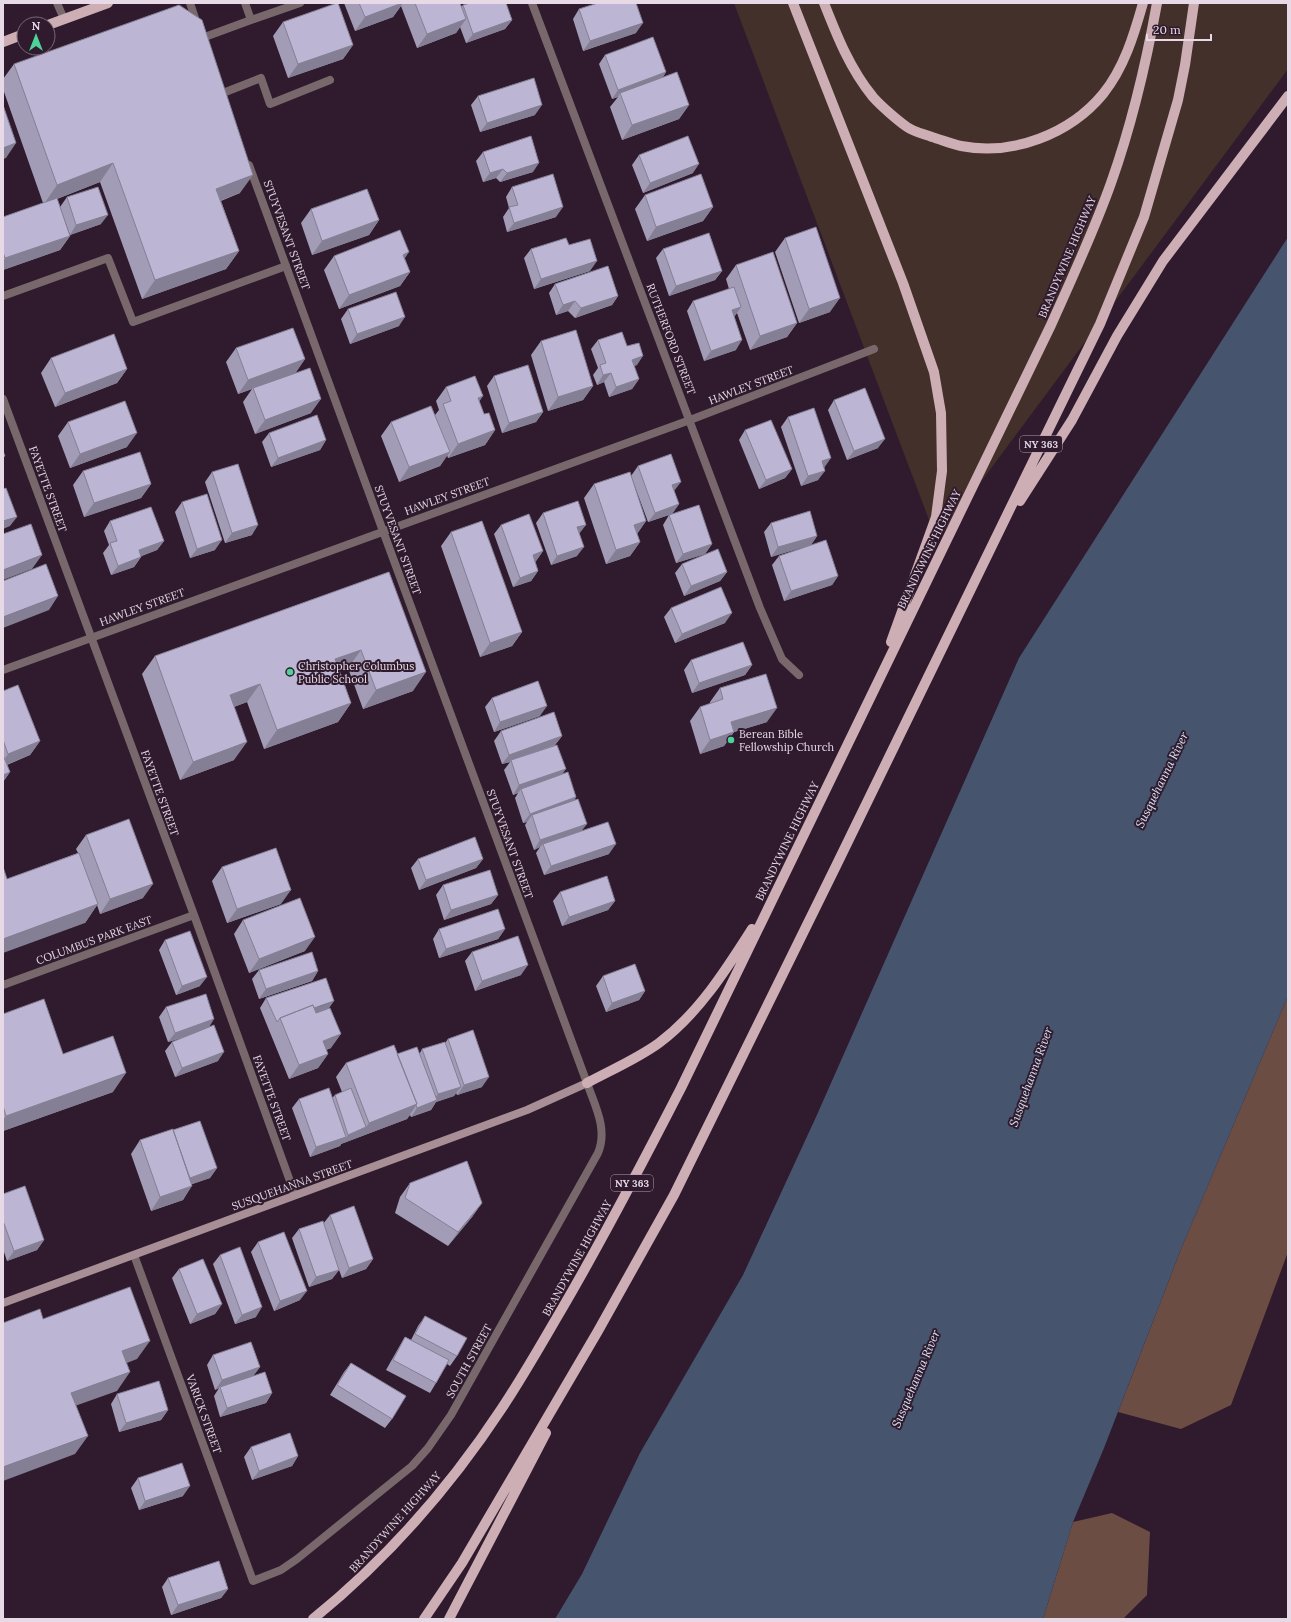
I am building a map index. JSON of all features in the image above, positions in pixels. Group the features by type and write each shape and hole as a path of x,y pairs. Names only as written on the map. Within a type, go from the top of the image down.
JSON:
{"main road":[{"path":"56,22 108,3"},
{"path":"793,3 902,283 934,372 941,413 942,471 936,517 872,694"},
{"path":"824,3 842,48 859,79 880,103 908,128 950,144 988,148 1022,144 1043,137 1068,125 1089,109 1110,85 1122,66 1143,3"},
{"name":"BRANDYWINE HIGHWAY","path":"313,1619 360,1579 414,1523 459,1468 515,1389 590,1260 632,1183 681,1088 872,694 1050,325 1091,236 1130,126 1148,52 1157,3"},
{"name":"NY 363","path":"424,1619 462,1563 598,1331 674,1195 833,874 994,539 1100,324 1144,217 1178,100 1185,66 1194,3"},
{"path":"3,42 16,37"},
{"path":"994,539 1072,420 1117,336 1163,261 1288,96"},
{"path":"587,1083 648,1050 668,1036 685,1020 724,971 753,928 782,879"},
{"path":"449,1619 598,1331"}],"street":[{"path":"57,3 64,19"},
{"path":"190,3 203,42 251,20 300,3"},
{"path":"245,3 251,20"},
{"name":"RUTHERFORD STREET","path":"532,3 760,608 782,659 800,675"},
{"path":"223,93 261,78 270,104 330,80"},
{"name":"STUYVESANT STREET","path":"246,156 587,1083"},
{"path":"3,296 108,258 133,322 286,266"},
{"name":"HAWLEY STREET","path":"3,670 90,637 690,420 874,349"},
{"name":"FAYETTE STREET","path":"3,400 194,915 295,1195"},
{"name":"COLUMBUS PARK EAST","path":"3,985 194,915"},
{"name":"SUSQUEHANNA STREET","path":"3,1303 527,1110 587,1083"},
{"name":"SOUTH STREET","path":"253,1581 271,1575 289,1566 391,1483 419,1458 444,1426 600,1148 603,1134 602,1128 587,1083"},
{"name":"VARICK STREET","path":"134,1254 253,1581"}],"shaded area":[{"path":"734,3 1288,3 1288,69 937,541"},
{"path":"1288,996 1288,1252 1231,1405 1181,1429 1118,1412 1181,1249"},
{"path":"1112,1513 1150,1532 1147,1595 1123,1619 1043,1619 1073,1522"}],"water":[{"name":"Susquehanna River","path":"1288,237 1288,996 1181,1249 1104,1448 1073,1522 1043,1619 555,1619 582,1574 640,1453 743,1275 816,1117 1019,658"}],"building":[{"path":"337,3 353,45 298,64 283,22"},
{"path":"359,3 402,3 365,17"},
{"path":"415,3 460,3 466,19 427,34"},
{"path":"470,3 506,3 512,20 473,34 463,5"},
{"path":"598,3 636,3 643,23 590,41 579,9"},
{"path":"179,5 202,20 253,175 216,189 239,251 155,280 113,163 57,185 14,64 36,56 56,56 56,49"},
{"path":"653,37 666,72 618,90 605,55"},
{"path":"677,72 689,105 632,125 620,93"},
{"path":"534,78 542,105 487,123 478,96"},
{"path":"3,105 16,143 3,148"},
{"path":"531,136 539,163 507,173 503,169 490,173 483,152"},
{"path":"688,136 699,164 650,183 639,155"},
{"path":"553,174 563,207 514,223 509,207 518,205 512,187"},
{"path":"701,174 713,207 656,227 645,195"},
{"path":"98,187 108,215 76,225 67,197"},
{"path":"367,189 379,220 322,241 311,209"},
{"path":"57,198 70,236 5,258 3,252 3,217"},
{"path":"816,227 840,298 809,309 785,238"},
{"path":"400,230 409,252 403,255 410,272 349,295 334,256"},
{"path":"709,233 722,271 676,286 663,249"},
{"path":"566,238 569,245 590,239 597,261 541,279 531,249"},
{"path":"773,252 797,323 760,336 736,265"},
{"path":"608,266 618,296 581,308 575,301 563,305 555,284"},
{"path":"734,287 741,307 732,310 742,340 711,351 693,301"},
{"path":"396,292 405,317 357,334 348,309"},
{"path":"293,328 305,359 248,380 236,348"},
{"path":"576,330 593,386 558,397 541,341"},
{"path":"622,332 627,346 639,343 643,356 632,360 639,379 616,387 611,373 603,375 600,365 606,363 598,340"},
{"path":"114,334 127,369 65,393 51,358"},
{"path":"528,365 543,412 509,423 494,376"},
{"path":"310,368 321,399 265,420 253,388"},
{"path":"475,376 483,396 478,398 484,414 489,413 495,430 458,444 443,404 451,401 446,387"},
{"path":"865,388 885,439 854,451 834,400"},
{"path":"125,401 137,433 80,454 68,422"},
{"path":"431,406 450,452 409,467 391,422"},
{"path":"814,408 831,458 822,461 825,471 808,476 788,417"},
{"path":"317,415 326,440 278,458 269,433"},
{"path":"771,420 792,469 766,480 745,430"},
{"path":"140,452 151,484 94,503 83,471"},
{"path":"671,454 681,482 672,485 679,504 655,513 638,466"},
{"path":"238,464 258,525 232,533 212,472"},
{"path":"630,472 646,521 634,525 640,542 616,550 594,484"},
{"path":"6,488 17,517 3,521 3,489"},
{"path":"207,494 222,540 197,549 182,502"},
{"path":"578,501 586,525 577,527 584,547 557,556 543,513"},
{"path":"699,505 712,544 683,554 669,515"},
{"path":"151,507 164,541 139,550 141,557 118,566 110,543 117,541 110,521"},
{"path":"810,511 817,536 778,547 771,523"},
{"path":"529,514 543,551 533,555 538,571 520,578 501,525"},
{"path":"482,521 522,632 490,643 451,532"},
{"path":"31,524 42,555 3,570 3,534"},
{"path":"826,540 838,576 791,591 779,556"},
{"path":"718,549 727,572 691,586 682,564"},
{"path":"46,564 58,596 3,617 3,581"},
{"path":"389,572 426,672 376,690 361,650 335,659 351,703 277,730 260,684 230,695 247,742 193,762 155,656"},
{"path":"721,587 732,613 682,634 671,608"},
{"path":"743,642 752,665 699,683 691,660"},
{"path":"766,674 777,708 731,722 734,732 710,740 700,707 723,699 720,688"},
{"path":"538,681 547,706 500,722 492,698"},
{"path":"18,685 40,741 8,754 3,740 3,691"},
{"path":"554,712 562,736 509,755 501,731"},
{"path":"557,745 566,769 519,785 511,760"},
{"path":"3,755 10,772 3,775"},
{"path":"568,772 576,797 530,814 521,789"},
{"path":"578,799 587,824 540,840 532,815"},
{"path":"129,819 153,884 110,899 86,835"},
{"path":"608,822 616,844 551,866 543,844"},
{"path":"475,837 483,859 426,880 418,859"},
{"path":"276,848 291,890 237,909 222,867"},
{"path":"79,853 98,904 3,939 3,867 7,879"},
{"path":"490,870 498,895 451,910 443,885"},
{"path":"607,876 615,901 569,917 560,892"},
{"path":"300,898 315,937 259,959 243,920"},
{"path":"498,909 505,929 446,949 439,929"},
{"path":"190,931 207,977 182,986 165,940"},
{"path":"518,936 528,965 482,981 472,952"},
{"path":"312,952 318,971 266,989 259,970"},
{"path":"635,964 645,991 612,1003 603,976"},
{"path":"326,978 334,1001 314,1008 313,1005 280,1018 277,1022 266,998"},
{"path":"206,994 214,1019 175,1033 166,1007"},
{"path":"44,999 63,1054 113,1036 126,1073 6,1116 3,1106 3,1014"},
{"path":"313,1005 316,1013 330,1008 341,1034 323,1041 328,1054 299,1065 280,1018"},
{"path":"214,1025 224,1052 182,1068 172,1042"},
{"path":"473,1030 489,1077 464,1085 448,1039"},
{"path":"445,1042 461,1087 438,1094 422,1049"},
{"path":"394,1045 417,1104 369,1123 346,1063"},
{"path":"417,1047 437,1100 417,1108 417,1104 397,1054"},
{"path":"329,1088 346,1137 316,1147 299,1099"},
{"path":"351,1088 366,1127 348,1135 335,1095"},
{"path":"200,1121 217,1168 190,1178 173,1130"},
{"path":"173,1129 192,1186 160,1197 140,1140"},
{"path":"467,1161 482,1203 458,1232 405,1198 410,1183"},
{"path":"25,1186 44,1240 14,1251 3,1221 3,1194"},
{"path":"354,1206 373,1259 349,1268 330,1215"},
{"path":"323,1221 339,1270 316,1277 299,1229"},
{"path":"284,1232 307,1291 280,1301 258,1242"},
{"path":"240,1247 262,1307 242,1315 220,1255"},
{"path":"203,1259 222,1304 197,1314 179,1269"},
{"path":"130,1287 150,1341 122,1351 130,1372 71,1393 88,1436 3,1467 3,1323 40,1309 43,1319"},
{"path":"425,1316 467,1338 457,1356 415,1334"},
{"path":"405,1337 449,1360 436,1383 393,1360"},
{"path":"251,1342 260,1367 222,1380 213,1355"},
{"path":"351,1363 406,1396 392,1419 337,1385"},
{"path":"265,1372 272,1393 227,1408 220,1387"},
{"path":"159,1381 168,1410 126,1423 117,1394"},
{"path":"290,1433 298,1456 259,1471 251,1447"},
{"path":"182,1463 190,1486 145,1501 138,1478"},
{"path":"219,1561 228,1589 178,1605 168,1578"}],"place":[{"name":"Christopher Columbus Public School","path":"290,672"},
{"name":"Berean Bible Fellowship Church","path":"731,740"}]}
